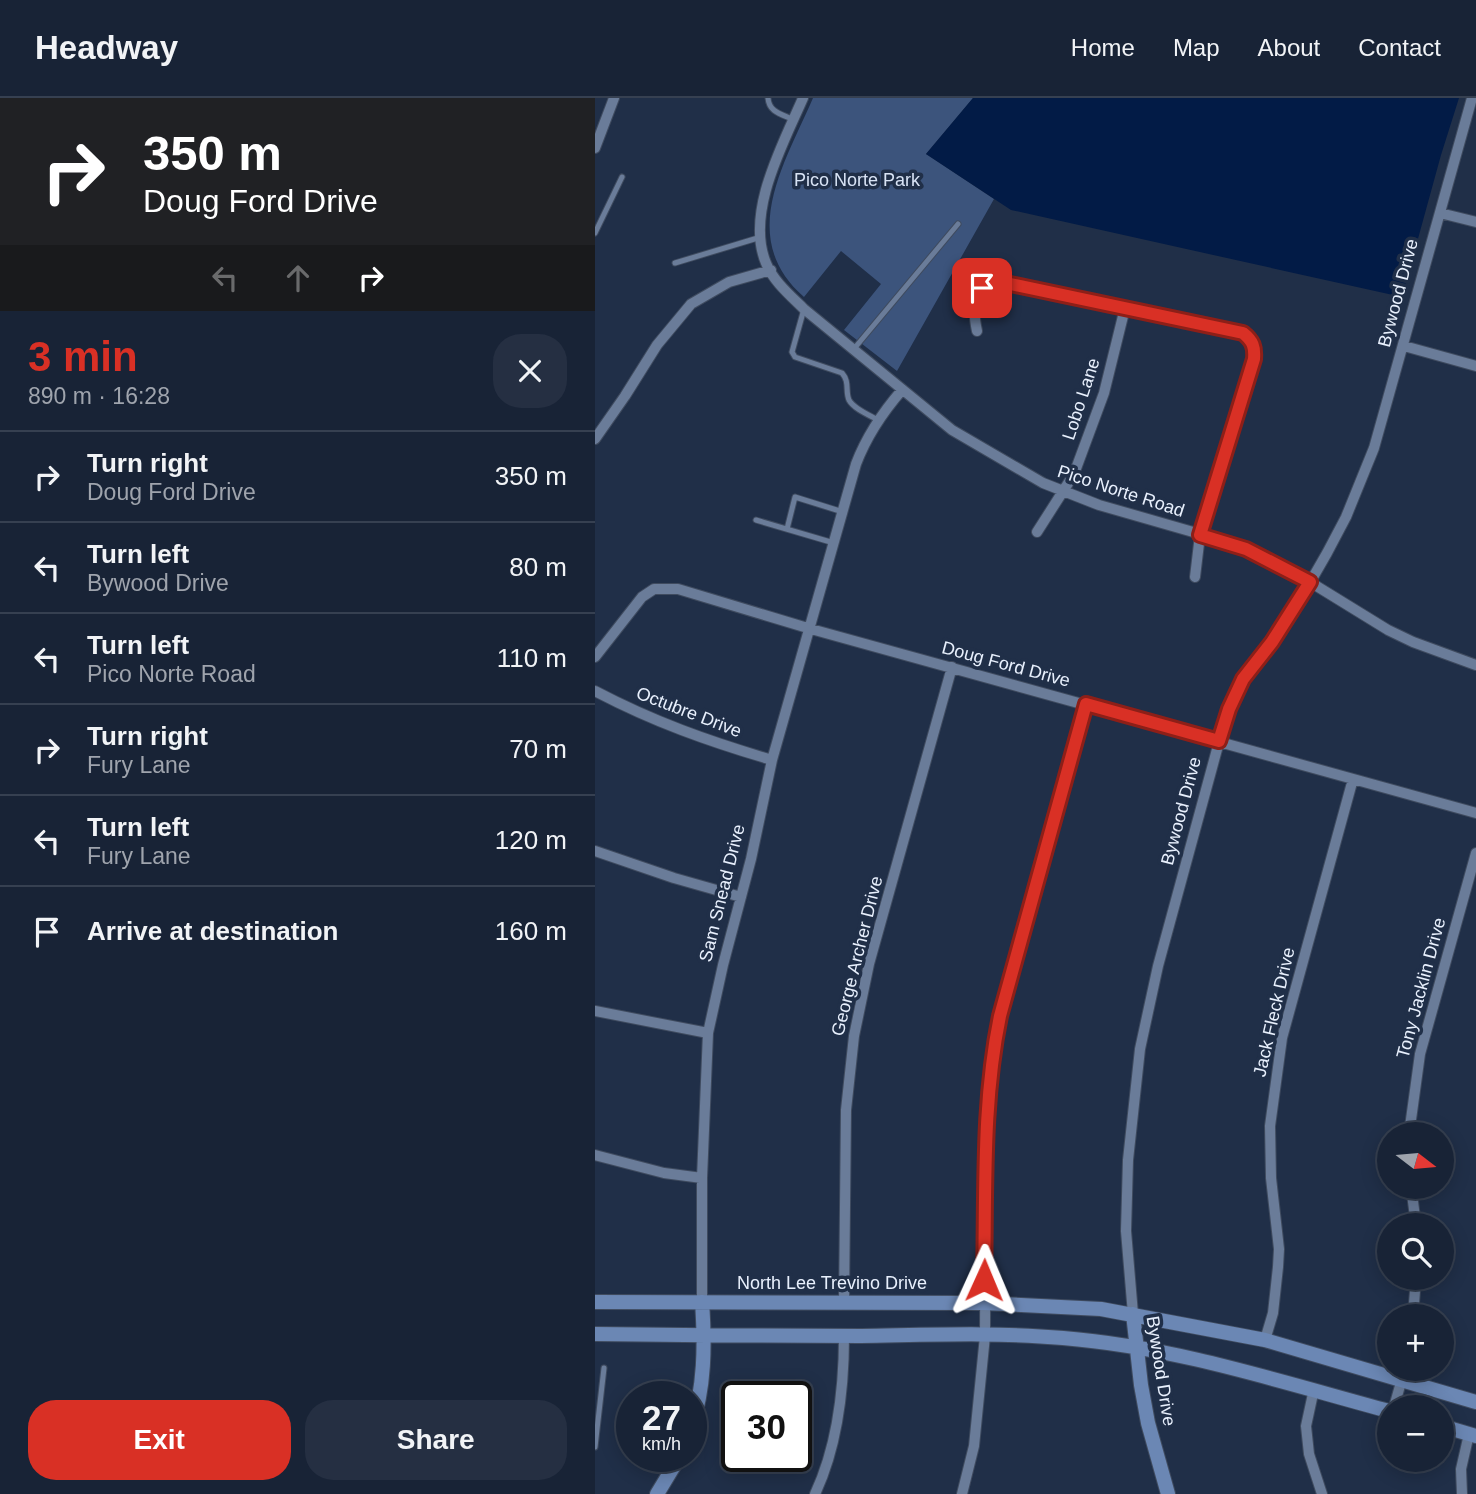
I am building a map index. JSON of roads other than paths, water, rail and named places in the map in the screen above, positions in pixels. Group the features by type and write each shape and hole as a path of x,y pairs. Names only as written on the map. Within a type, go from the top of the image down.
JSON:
{"main road":[{"name":"North Lee Trevino Drive","path":"595,1302 984,1303 1101,1309 1265,1340 1377,1368"},
{"name":"Sam Snead Drive","path":"701,1381 705,1337 702,1302"},
{"name":"Bywood Drive","path":"1133,1314 1148,1423 1168,1494"},
{"path":"595,1334 1063,1338 1137,1348 1214,1363 1377,1407"},
{"name":"North Lee Trevino Drive","path":"1419,1381 1476,1402"},
{"path":"1454,1430 1472,1435"},
{"path":"657,1494 670,1472"}],"street":[{"path":"595,147 614,98"},
{"name":"Pico Norte Road","path":"803,98 771,173 764,199 761,237 765,261 787,293 804,309 902,390 973,444 1033,478 1098,505 1246,549 1310,582 1388,630 1424,647 1476,665"},
{"name":"Bywood Drive","path":"1133,1314 1127,1255 1128,1184 1131,1126 1140,1049 1158,966 1219,741 1229,709 1243,679 1272,642 1310,582 1346,517 1374,447 1472,98"},
{"path":"1440,213 1476,222"},
{"path":"595,439 657,345 691,304 729,282 771,270"},
{"path":"977,331 975,301 982,288 1001,282 1243,333 1250,338 1255,348 1254,359 1200,535 1195,577"},
{"name":"Lobo Lane","path":"1037,532 1074,474 1100,405 1125,308"},
{"path":"1404,346 1476,366"},
{"name":"Sam Snead Drive","path":"702,1302 702,1178 708,1033 751,859 772,760 862,447 878,420 902,390"},
{"name":"Doug Ford Drive","path":"595,656 642,597 654,589 678,589 811,629 1476,813"},
{"name":"George Archer Drive","path":"844,1303 846,1110 854,1036 869,964 952,667"},
{"name":"Octubre Drive","path":"595,691 657,722 772,760"},
{"path":"962,1494 974,1446 985,1336 986,1115 993,1046 1086,704"},
{"name":"Jack Fleck Drive","path":"1265,1340 1275,1302 1279,1250 1271,1178 1270,1126 1282,1038 1353,779"},
{"path":"595,851 741,897"},
{"name":"Tony Jacklin Drive","path":"1411,1122 1420,1054 1476,853"},
{"path":"595,1011 708,1033"},
{"path":"595,1155 664,1173 702,1178"},
{"path":"815,1494 832,1446 837,1422 844,1368 844,1336"},
{"path":"1314,1389 1306,1426 1309,1454 1322,1494"},
{"path":"1462,1494 1461,1469 1472,1435"}],"lane":[{"path":"768,98 768,104 773,111 794,119"},
{"path":"595,233 622,177"},
{"path":"853,350 958,224"},
{"path":"675,263 761,237"},
{"path":"804,309 792,352 795,357 842,373 848,386 848,398 854,406 878,420"},
{"path":"787,529 795,497 843,512"},
{"path":"756,520 834,543"},
{"path":"595,1447 604,1368"}],"park label":[{"name":"Pico Norte Park","path":"857,180"}]}
